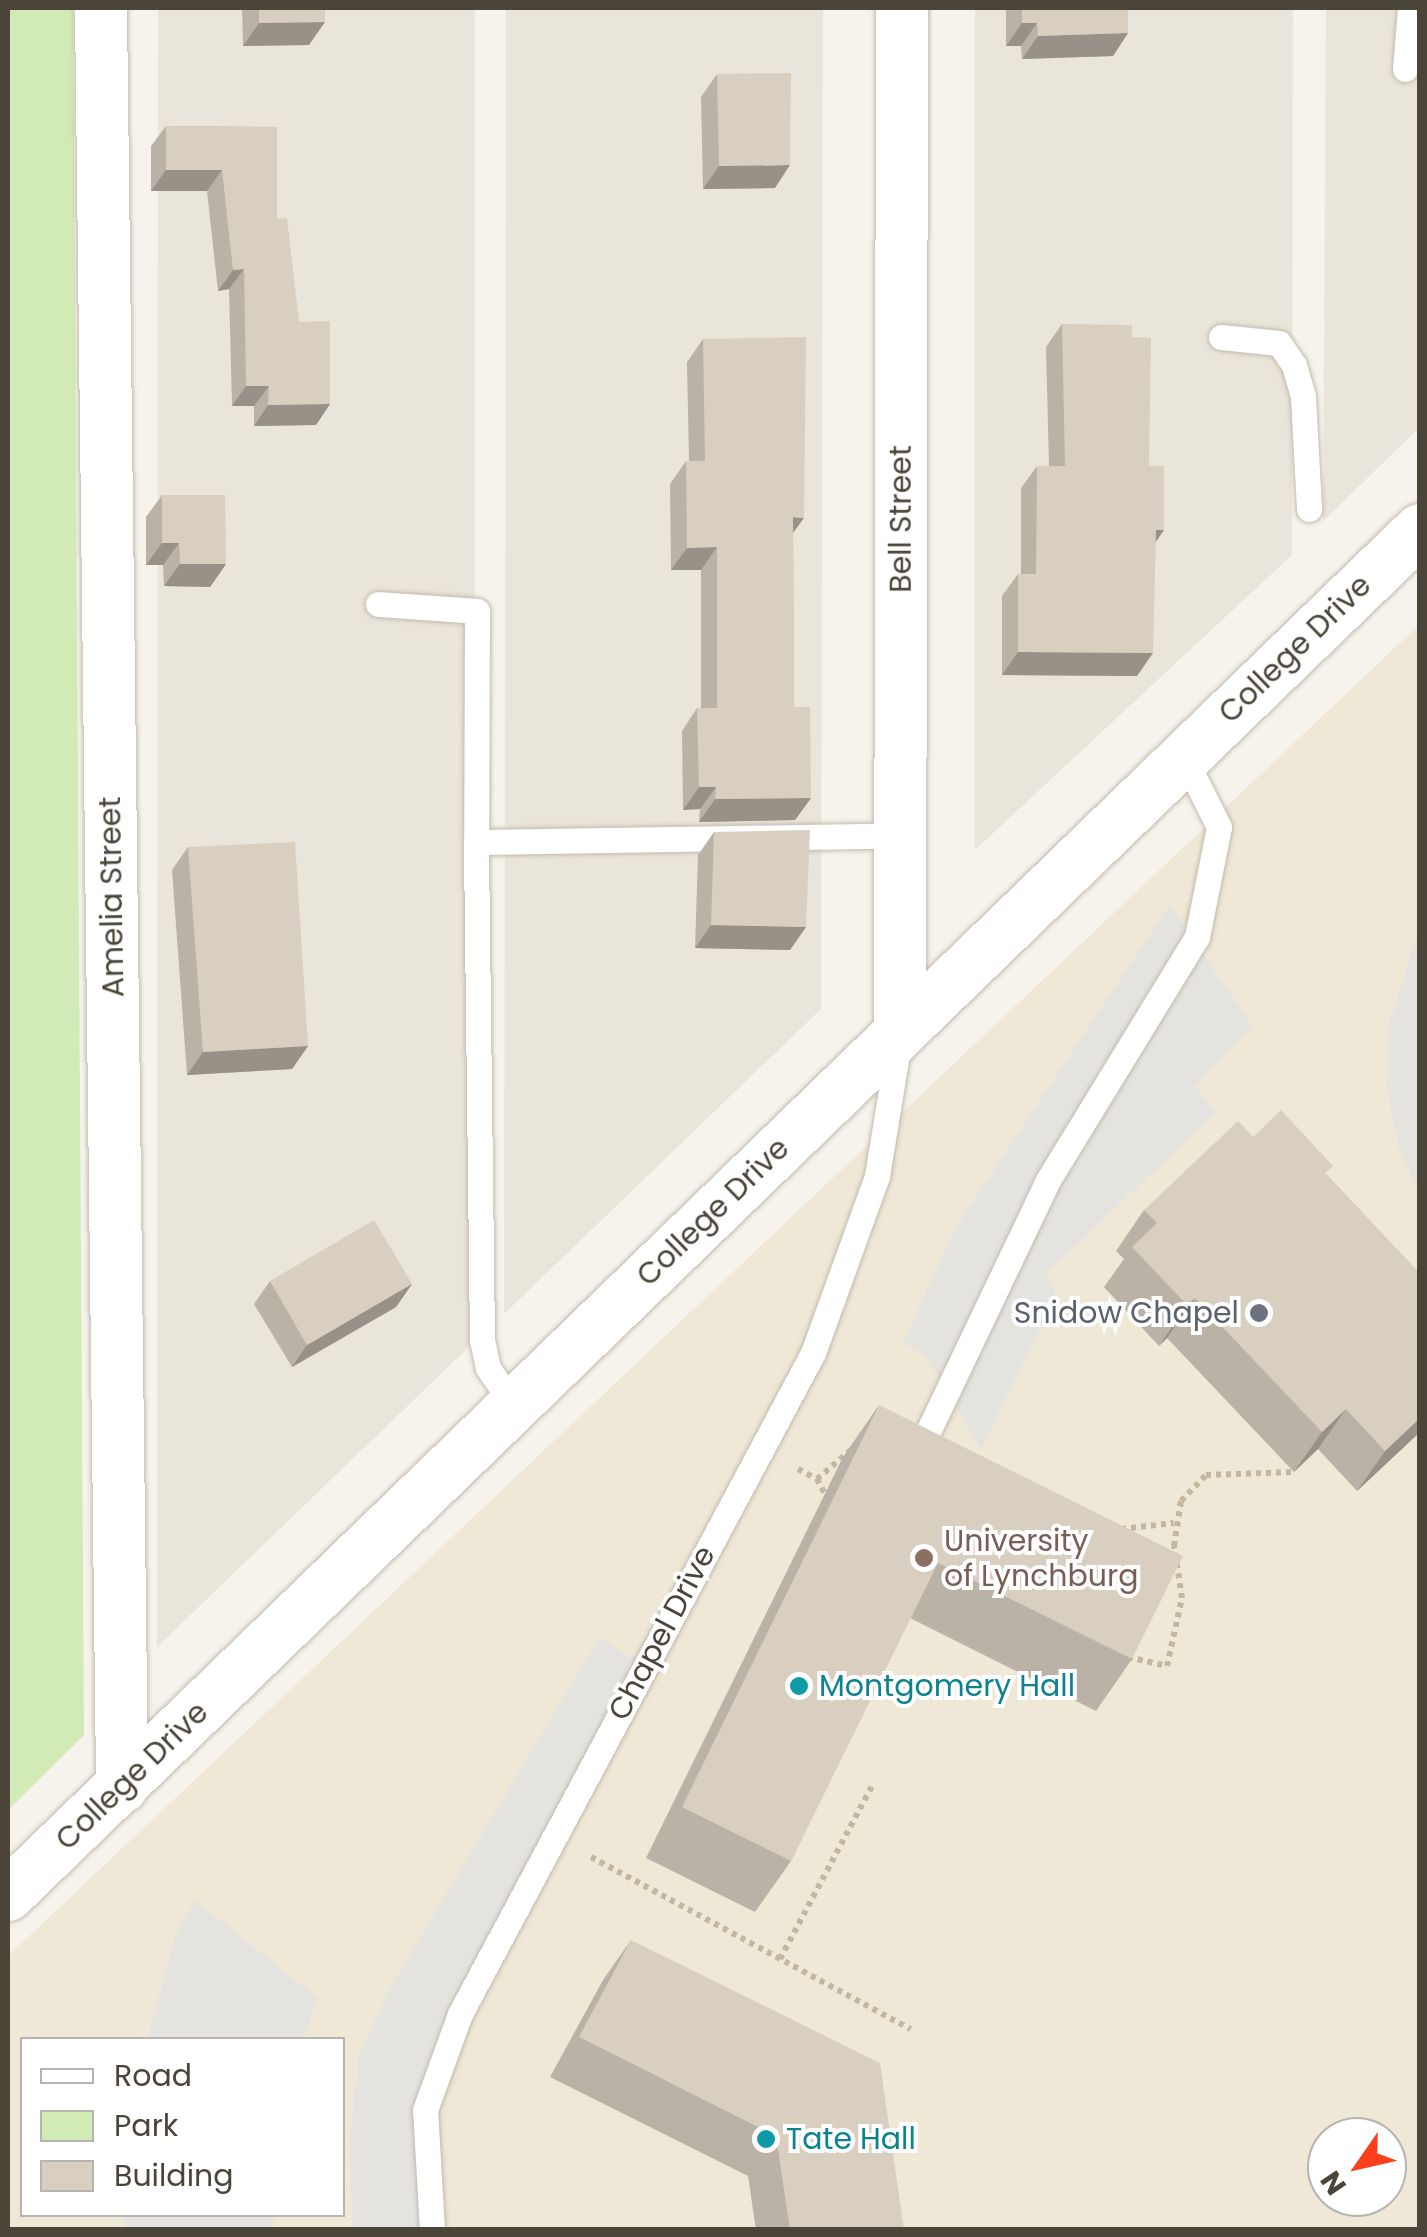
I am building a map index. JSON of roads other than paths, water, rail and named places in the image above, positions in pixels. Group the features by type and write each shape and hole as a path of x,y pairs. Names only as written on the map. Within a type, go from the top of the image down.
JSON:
{"street":[{"name":"Amelia Street","path":"101,8 122,1787"},
{"name":"Bell Street","path":"900,1030 902,8"},
{"name":"College Drive","path":"8,1895 1420,530"}],"lane":[{"path":"1404,69 1410,8"},
{"path":"1221,337 1279,343 1294,365 1304,397 1309,509"},
{"path":"378,604 477,611 482,1340 488,1368 514,1406"},
{"path":"916,1457 1048,1180 1198,937 1219,827 1184,756"},
{"path":"476,842 900,835"},
{"name":"Chapel Drive","path":"432,2230 425,2110 460,2014 813,1352 877,1176 900,1030"}],"place":[{"name":"Snidow Chapel","path":"1259,1313"},
{"name":"University of Lynchburg","path":"924,1558"},
{"name":"Montgomery Hall","path":"799,1686"},
{"name":"Tate Hall","path":"766,2139"}]}
